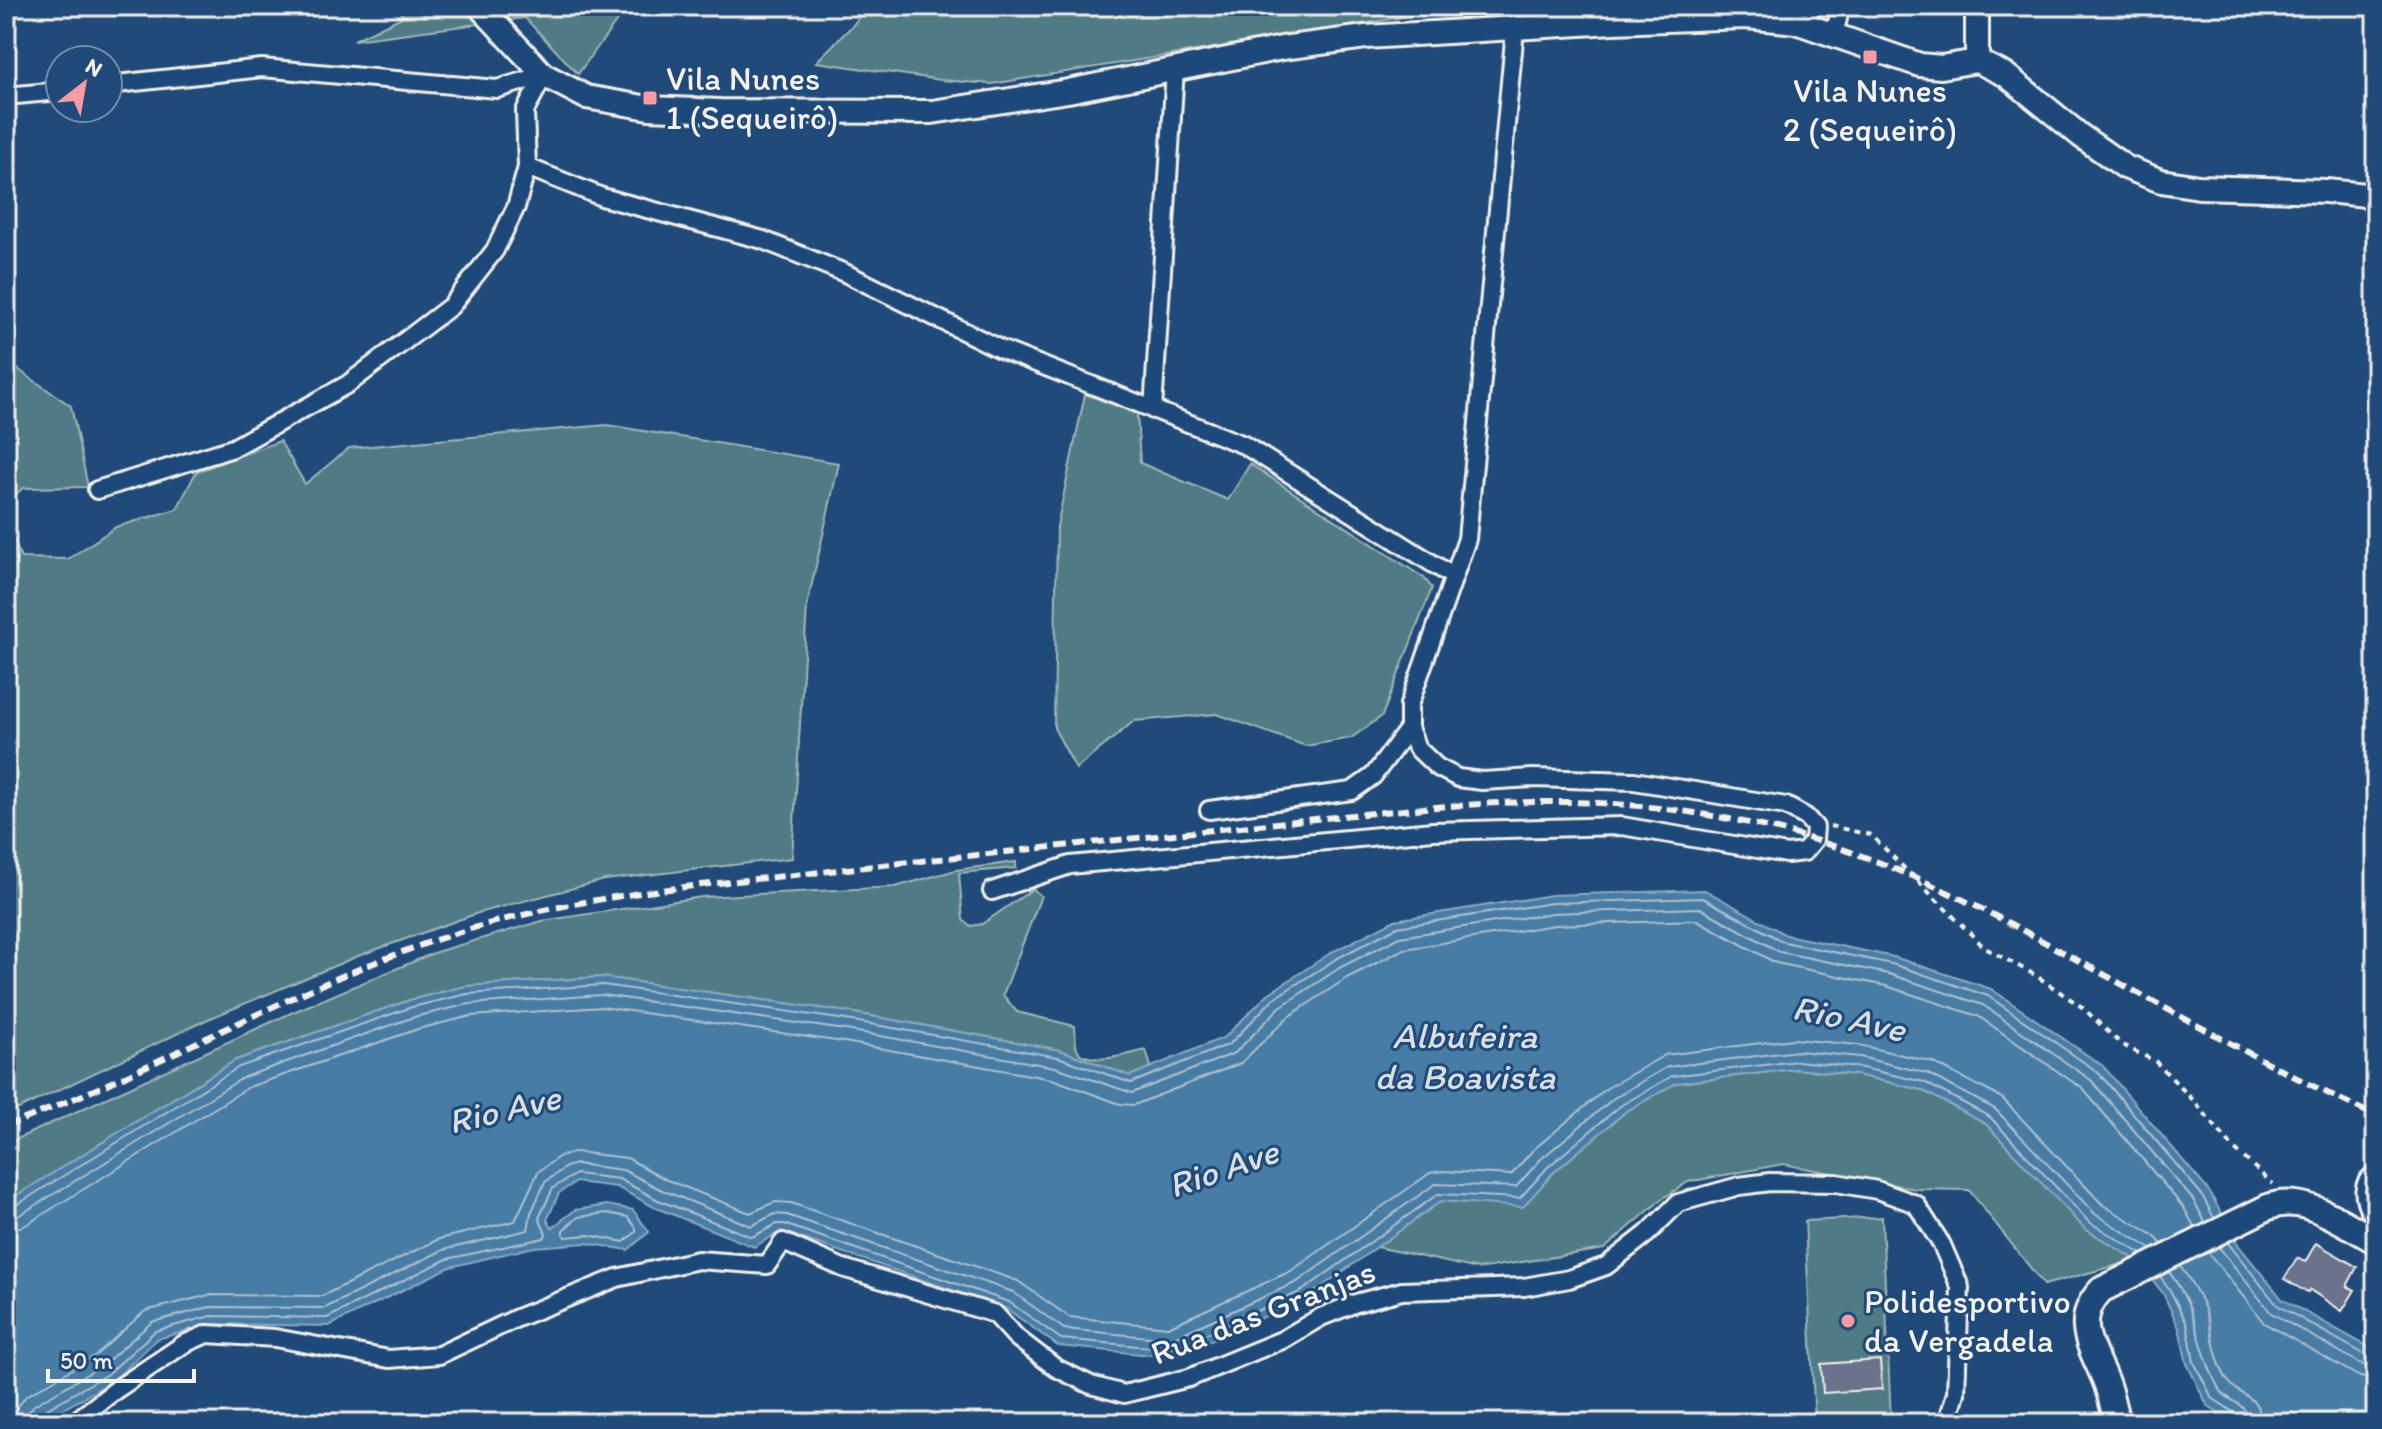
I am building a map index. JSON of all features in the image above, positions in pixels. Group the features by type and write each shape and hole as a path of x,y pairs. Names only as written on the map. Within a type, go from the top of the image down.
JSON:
{"main road":[{"path":"2117,1423 2107,1386 2087,1337 2085,1322 2087,1309 2101,1290 2277,1204 2292,1202 2321,1212 2376,1241"}],"street":[{"path":"479,6 544,75 586,97 649,108 720,111 932,112 1068,91 1282,48 1366,37 1734,12 1796,22 1920,65 1941,67 1977,61 2006,75 2125,167 2161,181 2199,187 2326,191 2376,196"},
{"path":"1826,33 1841,6"},
{"path":"1977,6 1977,61"},
{"path":"992,891 1070,865 1433,831 1622,826 1787,854 1804,852 1814,840 1815,827 1806,817 1786,806 1634,781 1533,778 1482,781 1458,778 1437,767 1417,748 1409,728 1409,705 1467,539 1515,29"},
{"path":"124,83 262,68 497,89 544,75"},
{"path":"1153,410 1175,70"},
{"path":"97,490 233,448 348,384 451,306 495,250 516,207 527,167 525,111 544,75"},
{"path":"6,96 44,92"},
{"path":"527,167 602,197 763,240 845,273 1000,349 1244,445 1454,577"},
{"path":"1209,810 1352,791 1373,776 1409,728"},
{"name":"Rua das Granjas","path":"73,1423 184,1344 207,1334 275,1338 389,1359 439,1355 517,1318 617,1278 698,1260 767,1265 783,1242 843,1268 995,1314 1017,1338 1056,1368 1091,1385 1124,1394 1189,1378 1282,1340 1321,1317 1356,1303 1402,1291 1524,1287 1569,1279 1606,1266 1648,1233 1678,1203 1739,1186 1770,1182 1836,1183 1877,1190 1916,1204 1942,1245 1960,1287 1956,1393 1947,1423"}],"lane":[{"path":"1803,6 1826,33"},
{"path":"2376,1169 2362,1182 2359,1193 2367,1214 2376,1218"}],"path":[{"path":"1806,817 1837,829 1871,835 1985,948 2035,975 2082,1007 2122,1045 2155,1061 2234,1149 2292,1202"}],"green space":[{"path":"399,6 620,6 619,18 578,74 525,18 354,40 402,17"},
{"path":"867,6 1411,6 1410,16 992,84 816,62 853,25"},
{"path":"6,361 71,406 88,487 23,488 6,503"},
{"path":"1085,394 1137,413 1140,463 1228,500 1250,464 1424,578 1432,588 1382,716 1351,738 1306,746 1217,714 1134,721 1076,769 1054,728 1057,526"},
{"path":"607,425 839,463 807,606 792,858 605,880 478,913 358,956 206,1020 6,1115 6,518 21,558 68,559 116,527 177,509 196,472 280,441 305,484 349,448"},
{"path":"1016,862 1016,868 959,873 963,920 971,926 982,924 1033,889 1041,896 1003,995 1017,1012 1075,1026 1076,1046 1080,1054 1104,1058 1146,1050 1151,1067 1130,1076 1060,1050 854,1013 602,977 466,986 410,1000 236,1060 6,1202 6,1144 291,1013 436,952 542,921 702,897 895,887 956,870"},
{"path":"1795,1069 1857,1075 1922,1090 1986,1124 2084,1228 2136,1260 2044,1285 1969,1190 1916,1189 1783,1164 1688,1182 1662,1199 1604,1249 1478,1269 1377,1247 1441,1201 1523,1206 1553,1173 1625,1112 1676,1083"},
{"name":"Polidesportivo da Vergadela","path":"1882,1217 1891,1422 1815,1423 1805,1221"}],"water":[{"name":"Albufeira da Boavista","path":"1705,890 1786,935 1894,957 1991,989 2103,1066 2209,1191 2239,1246 2282,1299 2376,1351 2376,1423 2236,1423 2207,1405 2187,1364 2179,1328 2163,1293 2136,1260 2084,1228 1986,1124 1922,1090 1857,1075 1795,1069 1676,1083 1625,1112 1553,1173 1523,1207 1441,1201 1306,1298 1173,1357 1058,1346 1007,1309 781,1231 754,1247 654,1207 617,1187 576,1182 559,1193 547,1220 552,1228 575,1210 607,1205 633,1210 649,1232 628,1250 586,1243 534,1247 450,1267 329,1326 212,1324 157,1339 114,1380 39,1423 6,1423 6,1202 236,1060 410,1000 466,986 602,977 854,1013 1060,1050 1130,1076 1225,1037 1268,994 1332,952 1395,920 1552,895"}],"building":[{"path":"2316,1243 2357,1267 2347,1286 2355,1290 2342,1311 2310,1290 2308,1293 2284,1279 2297,1258 2305,1262"},
{"path":"1880,1360 1882,1389 1823,1393 1821,1364"}],"railway":[{"path":"6,1126 119,1079 396,954 535,912 660,890 917,861 1420,808 1545,802 1642,806 1708,815 1804,837 1872,860 1971,904 2258,1058 2376,1116"}],"place":[{"name":"Vila Nunes 2 (Sequeirô)","path":"1870,57"},
{"name":"Vila Nunes 1 (Sequeirô)","path":"650,98"},
{"name":"Polidesportivo da Vergadela","path":"1848,1321"}],"water label":[{"name":"Rio Ave","path":"1849,1018"},
{"name":"Rio Ave","path":"504,1109"},
{"name":"Rio Ave","path":"1223,1168"}]}
